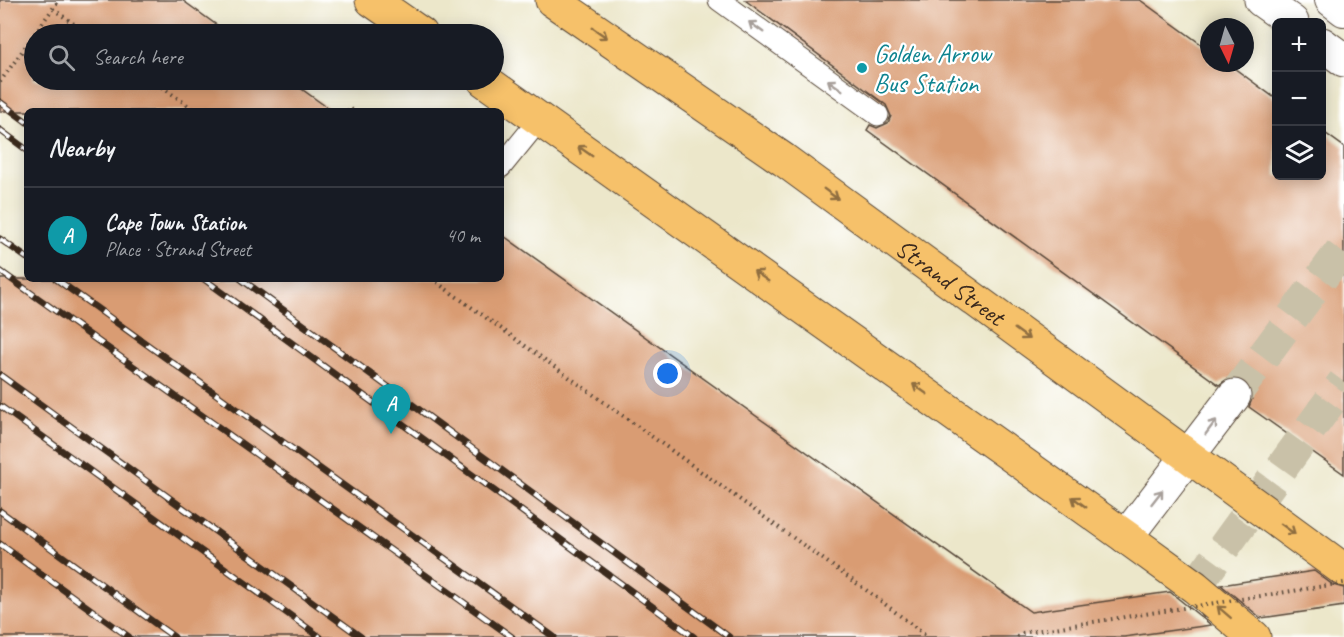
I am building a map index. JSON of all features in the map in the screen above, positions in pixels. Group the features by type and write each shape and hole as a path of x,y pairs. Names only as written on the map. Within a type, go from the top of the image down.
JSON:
{"main road":[{"path":"372,0 407,24"},
{"name":"Strand Street","path":"552,0 784,160 1344,570"},
{"path":"498,90 1195,586 1254,637"}],"street":[{"path":"1261,0 1286,18"},
{"path":"1331,0 1344,10"},
{"path":"1326,47 1344,60"},
{"path":"1126,537 1234,396"}],"lane":[{"path":"719,0 878,115"},
{"path":"504,163 540,119"}],"path":[{"path":"42,24 59,0"},
{"path":"53,9 74,24"},
{"path":"0,82 24,49"},
{"path":"166,90 192,108"},
{"path":"436,282 873,595 928,637"},
{"path":"1017,637 1022,633 1344,583"}],"building":[{"path":"0,0 182,0 215,24 24,24 24,90 303,90 328,108 24,108 24,111 0,111"},
{"path":"745,0 1140,0 1200,43 1200,72 1239,72 1272,96 1272,180 1326,180 1326,134 1344,147 1344,474 1249,407 1252,399 1251,389 1245,381 1237,378 1227,379 1219,385 867,130 870,125 877,128 888,123 891,116 886,105"},
{"path":"504,236 1031,612 1170,592 1211,625 1124,637 0,637 0,279 24,279 24,282 504,282"},
{"path":"1314,571 1333,585 1344,588 1344,606 1261,618 1221,585"}],"tunnel":[{"path":"1234,396 1344,247"},
{"path":"1195,587 1344,382"}],"railway":[{"path":"0,102 24,120"},
{"path":"0,130 24,148"},
{"path":"0,239 24,256"},
{"path":"0,271 512,637"},
{"path":"60,282 554,637"},
{"path":"208,282 694,637"},
{"path":"245,282 729,637"},
{"path":"0,375 361,637"},
{"path":"0,406 320,637"},
{"path":"0,511 174,637"},
{"path":"0,544 129,637"}],"place":[{"name":"Golden Arrow Bus Station","path":"862,68"},
{"name":"Cape Town Station","path":"391,434"}]}
